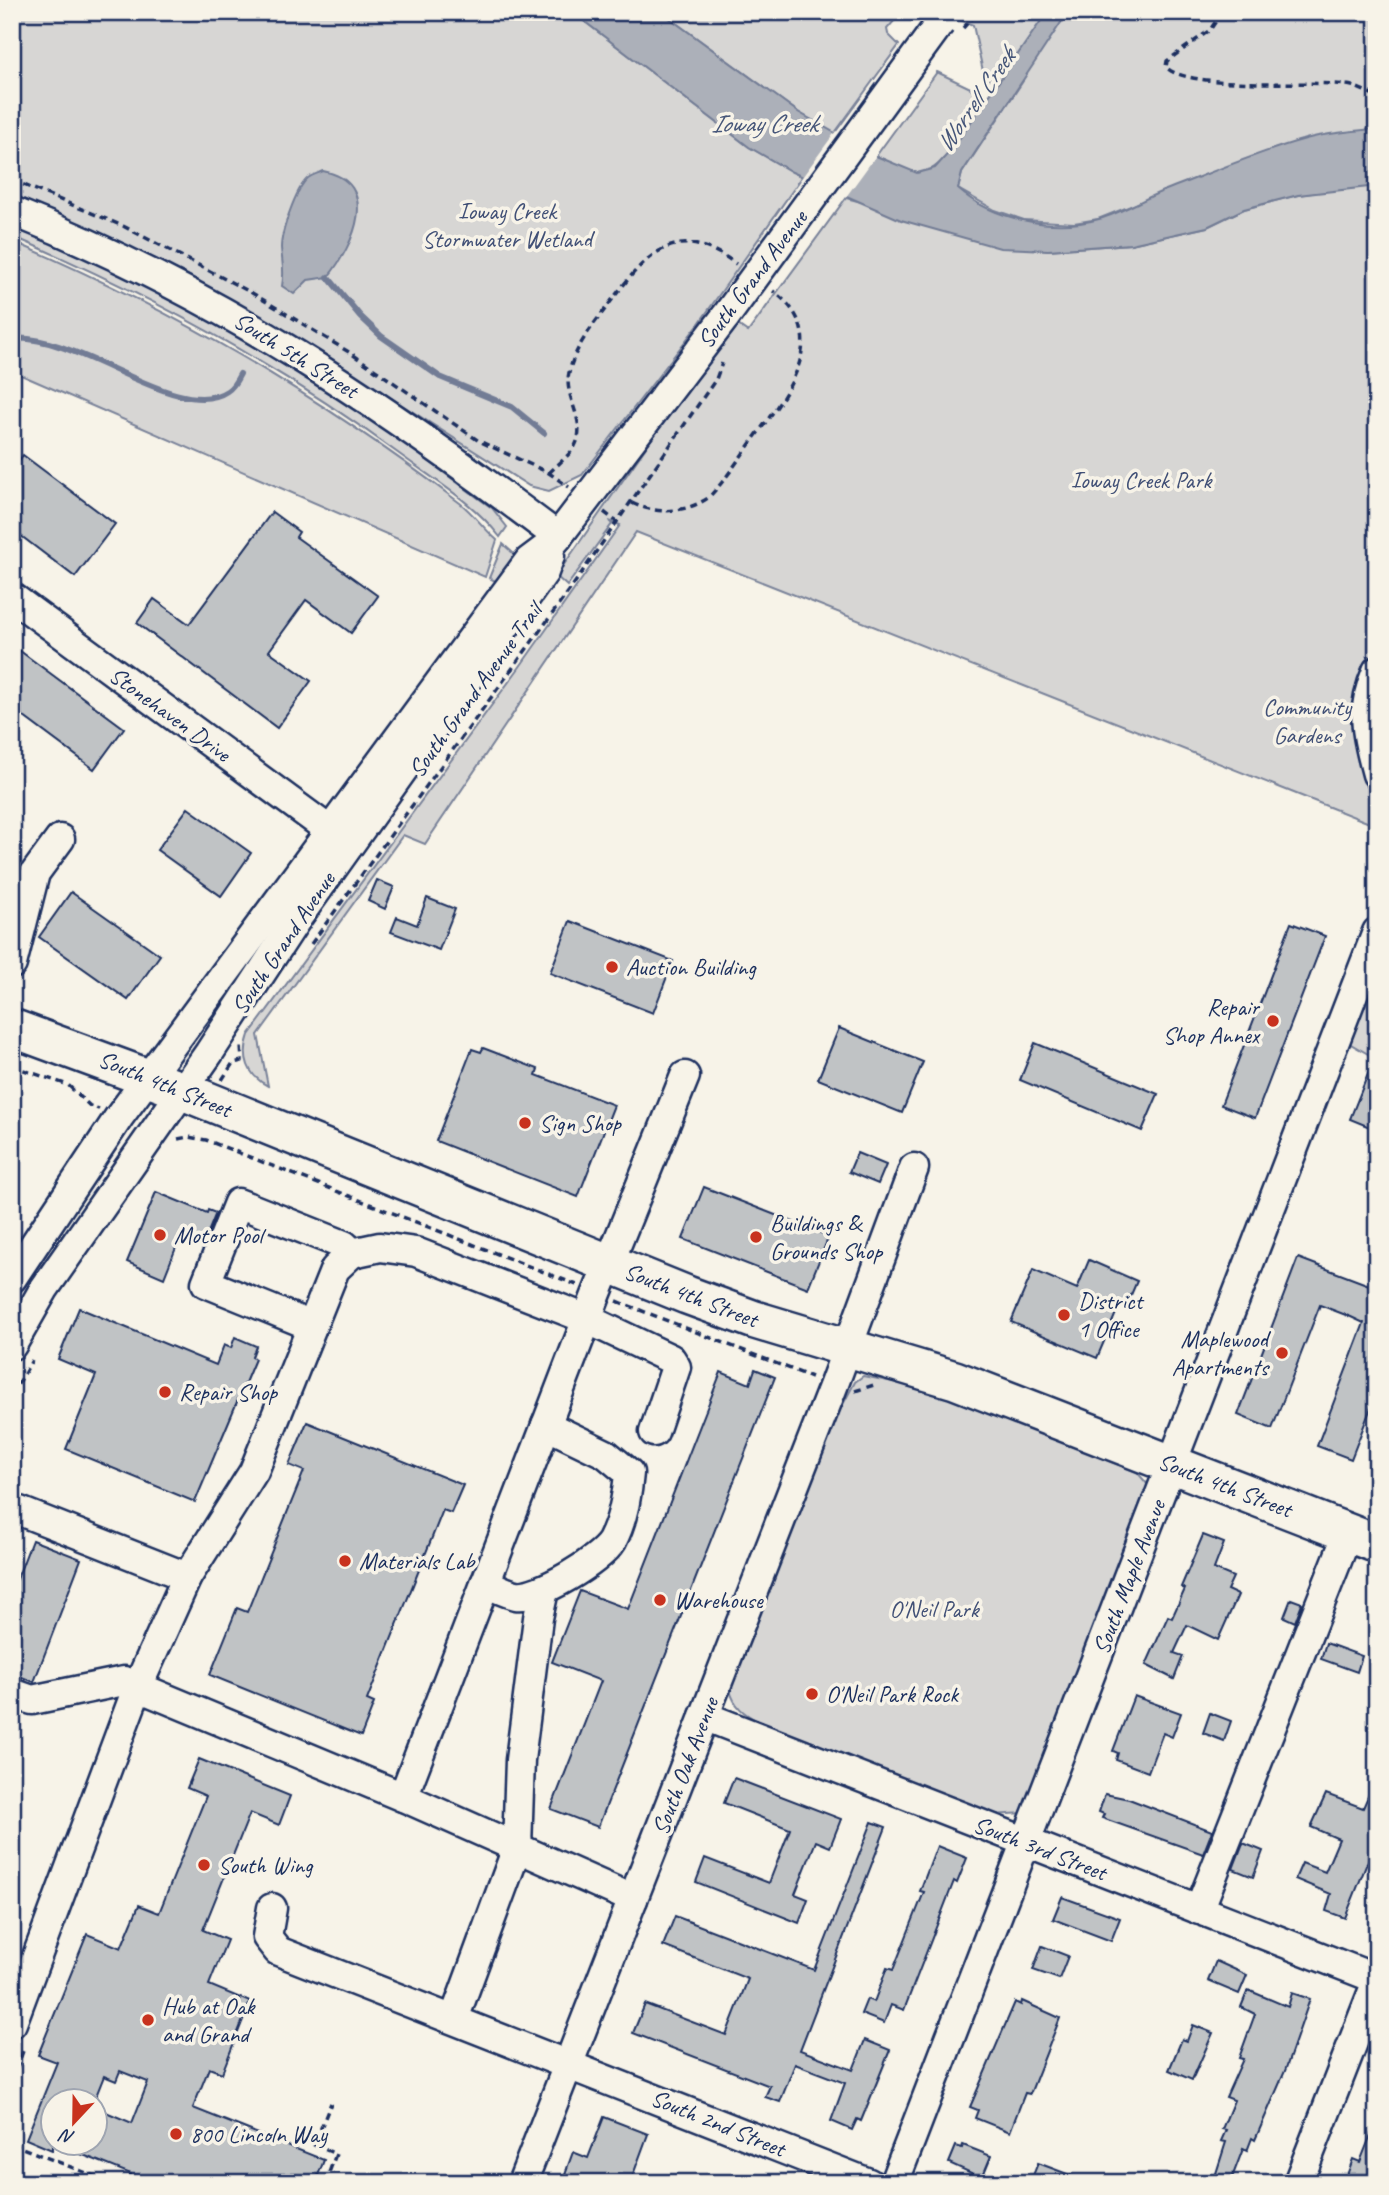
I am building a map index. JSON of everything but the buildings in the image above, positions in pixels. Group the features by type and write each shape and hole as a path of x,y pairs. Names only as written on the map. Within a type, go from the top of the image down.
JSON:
{"main road":[{"name":"South 4th Street","path":"12,1028 166,1084 598,1276 956,1380 1362,1539"}],"street":[{"name":"South Grand Avenue","path":"12,1345 166,1084 329,830 529,561 555,540 949,24"},
{"name":"South 5th Street","path":"12,211 129,261 294,351 433,444 555,540"},
{"name":"South Grand Avenue","path":"12,1278 119,1117 166,1084 298,917 544,572 555,540"},
{"name":"Stonehaven Drive","path":"12,597 329,830"},
{"path":"1377,671 1370,687 1365,730 1377,774"},
{"path":"12,964 35,873 60,839"},
{"name":"South Maple Avenue","path":"894,2183 1377,932"},
{"path":"403,1797 587,1319 598,1276 684,1076"},
{"name":"South Oak Avenue","path":"522,2183 847,1348 914,1168"},
{"path":"312,1326 206,1283 238,1203 344,1245 352,1253"},
{"path":"12,2023 138,1686 187,1577 254,1471 335,1269 352,1253 380,1247 416,1252 587,1319 671,1359 676,1367 654,1432"},
{"path":"485,1583 515,1595 544,1590 596,1557 611,1543 627,1500 629,1474 606,1454 546,1426"},
{"path":"12,1508 187,1577"},
{"path":"1199,1910 1362,1539"},
{"path":"454,2019 517,1848 520,1760 544,1590"},
{"path":"12,1693 33,1700 124,1681 403,1797 633,1899"},
{"name":"South 3rd Street","path":"704,1716 1377,1980"},
{"name":"South 2nd Street","path":"272,1908 267,1937 278,1951 869,2183"},
{"path":"1298,2183 1377,1980"}],"path":[{"path":"949,24 978,12"},
{"path":"1222,12 1210,30 1167,61 1166,67 1171,73 1198,79 1349,85 1377,96"},
{"name":"South Grand Avenue Trail","path":"303,954 618,523 716,379 724,354"},
{"path":"602,511 618,523"},
{"path":"233,1063 242,1061 243,1041"},
{"path":"12,1066 68,1085 95,1108"},
{"path":"190,1128 188,1137 206,1140 598,1276"},
{"path":"614,1299 818,1380"},
{"path":"12,2080 23,2051"},
{"path":"325,2183 336,2154 314,2145 331,2103"},
{"path":"12,2144 112,2183"}],"green space":[{"name":"Ioway Creek Stormwater Wetland","path":"12,12 572,12 749,147 802,177 700,322 582,475 549,491 529,486 297,338 184,273 12,195"},
{"path":"661,12 902,12 887,29 888,34 899,45 834,134 798,112"},
{"path":"939,12 1377,12 1377,130 1264,153 1098,219 1074,223 1024,220 995,210 958,189 962,173 1023,81 1025,45 996,87 984,76 973,25"},
{"path":"937,72 983,94 986,102 965,133 946,157 927,172 913,172 876,156"},
{"name":"Ioway Creek Park","path":"1377,186 1377,826 636,532 425,844 403,835 258,1035 268,1086 255,1077 246,1058 249,1035 519,668 620,525 609,521 612,524 567,586 556,576 716,347 738,325 748,332 846,198 1048,250 1131,244 1207,227 1244,209 1298,195"},
{"path":"12,226 141,284 266,350 383,427 492,508 507,527 500,537 467,503 356,423 262,362 164,308 12,236"},
{"path":"12,241 132,296 189,326 353,426 460,503 497,540 485,577 12,371"},
{"path":"503,544 514,554 512,569 502,584 489,578"},
{"path":"1377,944 1377,1059 1349,1043"},
{"name":"O'Neil Park","path":"863,1376 924,1388 1137,1472 1149,1486 1025,1813 991,1815 758,1721 740,1709 732,1696 730,1690 840,1410 855,1382"}],"water":[{"name":"Ioway Creek","path":"572,12 661,12 798,112 876,156 917,173 935,168 953,148 1047,12 1068,12 962,173 958,189 988,209 1006,216 1063,224 1099,219 1163,191 1284,145 1319,136 1371,129 1377,130 1377,186 1298,195 1244,209 1207,227 1131,244 1048,250 1000,248 901,220 792,172 749,147"},
{"path":"323,171 341,178 352,188 357,201 353,233 338,264 328,277 308,280 294,294 282,286 281,248 284,232 294,200 303,183"}],"pier":[{"path":"836,131 878,153 843,201 800,180"}],"waterway":[{"path":"328,277 360,316 381,336 440,377 512,407 544,433"},
{"path":"12,339 37,340 65,348 154,387 182,396 207,398 227,391 240,374"}],"place":[{"name":"Auction Building","path":"612,967"},
{"name":"Repair Shop Annex","path":"1273,1021"},
{"name":"Sign Shop","path":"525,1123"},
{"name":"Motor Pool","path":"160,1235"},
{"name":"Buildings & Grounds Shop","path":"756,1237"},
{"name":"District 1 Office","path":"1064,1315"},
{"name":"Maplewood Apartments","path":"1282,1353"},
{"name":"Repair Shop","path":"165,1392"},
{"name":"Materials Lab","path":"345,1561"},
{"name":"Warehouse","path":"660,1600"},
{"name":"O'Neil Park Rock","path":"812,1694"},
{"name":"South Wing","path":"204,1865"},
{"name":"Hub at Oak and Grand","path":"148,2020"},
{"name":"800 Lincoln Way","path":"176,2134"}],"water label":[{"name":"Worrell Creek","path":"975,100"}],"park label":[{"name":"Community Gardens","path":"1307,721"}]}
